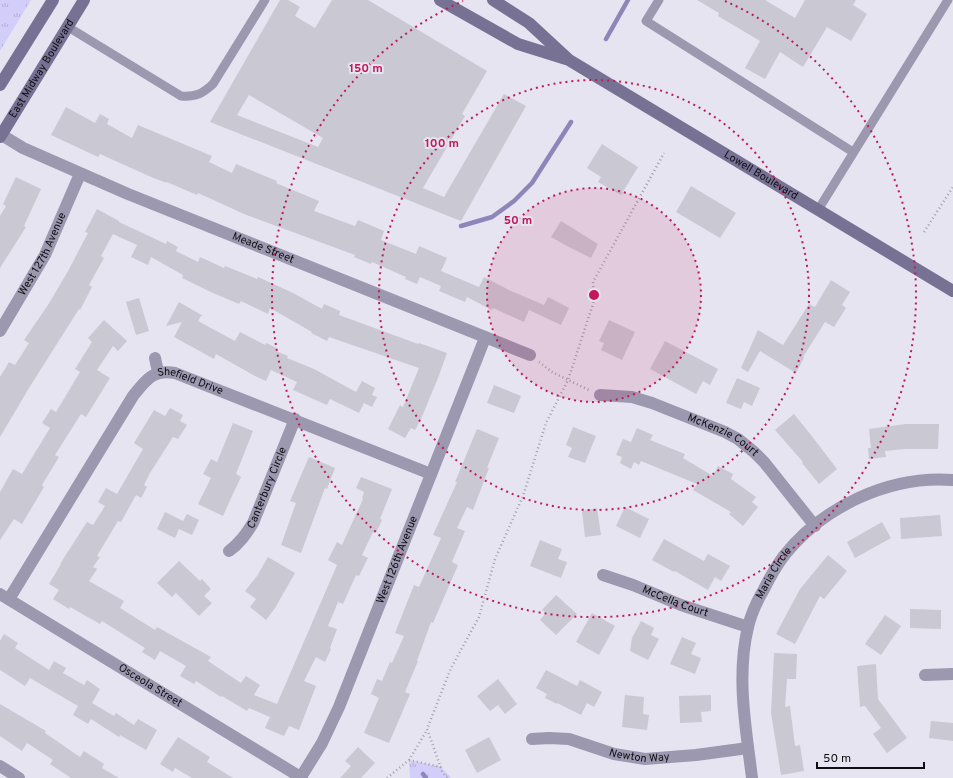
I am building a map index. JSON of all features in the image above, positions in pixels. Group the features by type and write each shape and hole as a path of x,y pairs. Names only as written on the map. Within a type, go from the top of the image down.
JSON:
{"main road":[{"path":"0,85 53,0"},
{"name":"East Midway Boulevard","path":"0,135 84,0"},
{"name":"Lowell Boulevard","path":"440,0 518,44 569,60"},
{"name":"Lowell Boulevard","path":"494,0 529,23 569,60 953,290"}],"street":[{"name":"Meade Street","path":"0,135 23,148 80,174 530,355"},
{"name":"West 127th Avenue","path":"0,331 45,255 80,174"},
{"name":"West 126th Avenue","path":"302,778 322,743 339,706 485,338"},
{"path":"155,358 158,372"},
{"name":"Shefield Drive","path":"4,596 133,396 146,381 158,372 167,371 175,373 431,474"},
{"name":"McKenzie Court","path":"600,395 632,397 652,403 725,432 738,439 764,462 815,526"},
{"name":"Canterbury Circle","path":"229,550 246,534 253,523 294,419"},
{"name":"Maria Circle","path":"752,778 743,696 742,662 748,627 753,609 772,572 794,545 815,526 828,515 852,501 887,487 913,482 953,480"},
{"name":"McCella Court","path":"603,575 633,585 681,605 748,627"},
{"name":"Osceola Street","path":"4,596 302,778"},
{"path":"925,675 953,674"},
{"name":"Newton Way","path":"532,739 569,739 614,754 645,758 696,755 748,748"},
{"path":"0,766 19,778"}],"lane":[{"path":"68,26 181,96 190,97 203,93 213,84 265,0"},
{"path":"659,0 646,21 853,152"},
{"path":"818,210 948,0"}],"path":[{"path":"387,778 409,760 427,729 451,668 479,617 495,559 523,496 546,423 568,380 594,301 593,282 664,153"},
{"path":"924,232 953,187"},
{"path":"530,355 552,372 600,395"},
{"path":"427,729 441,767 447,778"},
{"path":"409,760 441,767"}],"green space":[{"path":"0,0 31,0 0,51"},
{"path":"409,760 441,767 451,778 410,778"}],"building":[{"path":"280,0 288,0 300,7 295,16 315,28 332,0 368,0 487,71 462,114 465,116 423,188 444,197 504,94 526,106 461,221 210,122","holes":["249,95 323,138 318,147 237,115"]},
{"path":"697,0 765,0 795,18 805,0 856,0 853,5 867,14 851,41 827,27 803,67 780,52 765,79 745,68 760,41 718,16 719,13"},
{"path":"66,107 95,123 100,114 109,119 107,124 132,138 138,125 212,156 209,162 232,173 236,164 277,181 276,183 319,201 314,211 355,226 358,220 384,231 381,240 416,254 419,246 447,258 441,271 479,287 484,277 511,291 544,305 548,297 569,308 561,325 529,310 524,322 493,308 492,310 467,297 465,302 439,291 441,286 420,277 417,284 405,279 406,277 372,262 371,264 354,257 355,255 244,214 198,193 197,195 151,177 100,154 98,157 51,135"},
{"path":"602,144 638,167 621,195 598,182 601,177 587,168"},
{"path":"16,177 41,189 24,226 26,227 0,268 0,216 6,206 3,204"},
{"path":"691,186 736,213 720,238 676,212"},
{"path":"97,209 119,222 166,244 167,241 178,247 176,251 198,262 200,257 224,268 225,266 257,279 258,277 293,293 322,309 324,304 340,311 339,315 447,353 421,419 415,430 411,428 405,438 388,429 400,405 403,407 419,368 329,337 327,341 270,308 268,314 241,301 239,304 213,293 182,278 183,275 151,257 148,265 131,257 137,245 113,234 101,256 104,258 89,285 92,287 80,310 79,309 29,388 0,437 0,377 9,362 15,365 29,343 24,340 48,305 67,273 88,233 85,232"},
{"path":"561,221 598,244 591,258 551,237"},
{"path":"831,280 850,292 842,305 846,308 834,327 825,322 803,357 804,358 796,373 760,351 748,372 741,368 758,330 783,345 809,304 815,307"},
{"path":"139,298 149,331 136,335 126,302"},
{"path":"179,302 203,316 201,316 198,321 235,341 240,332 265,345 266,343 277,348 276,351 288,356 287,358 314,369 356,392 362,381 375,388 372,395 377,397 372,407 364,403 359,413 330,399 327,405 293,390 297,382 271,370 266,381 216,354 214,359 174,337 182,322 166,326"},
{"path":"104,320 127,341 118,351 113,346 97,370 110,378 86,417 81,414 55,455 59,457 42,485 44,487 22,524 14,519 0,540 0,492 13,469 22,474 50,428 42,423 51,409 56,412 80,372 75,369 92,342 88,338"},
{"path":"609,320 635,332 622,360 601,350 604,343 599,341"},
{"path":"665,341 718,369 710,385 703,381 696,394 650,369"},
{"path":"737,378 760,388 752,406 744,402 741,409 726,403"},
{"path":"494,385 521,396 514,413 487,403"},
{"path":"170,408 183,415 180,421 187,425 178,439 173,437 150,473 144,485 147,487 141,498 136,495 121,522 118,521 97,556 100,557 93,567 97,569 89,581 124,601 120,608 155,630 157,627 211,657 208,661 241,683 246,676 260,685 254,695 277,704 337,565 328,560 337,542 342,545 363,499 364,492 356,488 361,477 392,489 380,519 382,520 376,533 373,532 362,555 368,558 359,576 356,575 343,604 338,602 328,626 337,629 330,648 331,649 325,662 316,657 304,681 316,686 299,730 289,726 284,736 265,728 270,717 249,708 247,711 196,681 194,684 180,676 186,666 160,651 155,660 142,652 145,648 102,621 100,624 70,607 69,609 53,599 59,590 49,584 87,522 93,525 105,506 98,502 106,488 117,494 143,449 134,443 154,410 165,416"},
{"path":"794,414 837,469 819,484 802,463 803,462 775,430"},
{"path":"233,423 253,431 236,474 241,477 223,516 198,504 211,478 203,474 211,459 217,462"},
{"path":"906,424 939,424 938,449 905,449 885,451 886,457 869,459 868,448 871,448 869,429"},
{"path":"573,427 596,436 585,463 568,457 572,448 566,445"},
{"path":"637,428 653,435 650,440 685,454 683,458 713,476 718,466 733,474 731,479 756,497 752,502 758,507 743,526 729,514 731,512 693,490 697,484 641,461 639,465 634,462 631,469 620,463 622,457 616,455 623,439 631,442"},
{"path":"477,429 499,438 473,510 467,507 457,528 465,531 452,562 458,565 433,623 431,622 418,661 405,692 410,694 389,743 364,733 379,698 371,694 377,679 382,681 404,636 395,633 414,585 419,587 441,538 433,535 457,482 455,482"},
{"path":"309,457 335,468 327,489 325,488 301,553 281,545 296,503 290,501"},
{"path":"625,507 649,519 640,538 616,526"},
{"path":"597,508 601,535 585,537 582,511"},
{"path":"165,512 183,521 187,514 199,520 192,535 179,529 175,538 157,529"},
{"path":"940,515 942,536 901,539 900,518"},
{"path":"882,522 891,538 855,558 847,542"},
{"path":"664,539 704,561 708,554 730,566 721,581 715,577 708,590 652,560"},
{"path":"540,540 562,549 558,559 567,562 561,578 530,566"},
{"path":"828,555 847,571 824,599 820,596 795,644 776,634 800,589"},
{"path":"268,557 295,573 275,608 266,620 250,607 256,599 245,591 257,576"},
{"path":"179,561 200,581 202,579 211,589 204,596 212,603 199,616 176,593 172,597 157,583"},
{"path":"556,595 577,614 556,635 540,620 546,613 542,610"},
{"path":"910,609 941,610 941,629 910,628"},
{"path":"592,613 615,626 599,655 576,642"},
{"path":"885,615 901,626 881,655 865,644"},
{"path":"641,621 654,628 651,635 659,639 648,660 630,651 632,638"},
{"path":"4,634 18,643 15,648 49,670 54,661 66,668 63,673 84,685 87,680 100,689 92,703 114,716 116,713 134,725 138,719 157,730 146,750 120,735 119,737 91,719 88,724 73,715 78,706 30,678 25,686 0,670 0,641"},
{"path":"682,637 696,643 691,654 701,658 695,674 670,664"},
{"path":"774,653 797,654 796,679 787,679 785,707 790,706 795,746 800,745 804,771 781,775 771,713"},
{"path":"876,664 878,699 907,738 887,753 873,734 881,728 865,706 860,707 857,666"},
{"path":"546,670 577,686 580,680 602,692 594,707 587,703 581,715 545,698 547,694 536,688"},
{"path":"498,679 517,704 505,714 498,705 490,711 477,696"},
{"path":"625,695 644,697 643,714 649,715 647,730 622,727"},
{"path":"711,695 711,711 701,712 702,722 680,723 679,696"},
{"path":"0,704 46,731 45,733 80,757 84,751 104,764 102,768 119,778 71,778 50,764 53,760 27,743 22,751 0,736"},
{"path":"931,721 953,723 953,741 929,738"},
{"path":"178,737 210,757 207,762 233,778 192,778 175,768 173,772 160,764"},
{"path":"489,737 501,760 477,773 465,750"},
{"path":"358,747 375,763 361,778 340,778 351,766 345,761"}],"waterway":[{"path":"606,39 628,0"},
{"path":"461,226 492,217 514,201 532,183 571,122"},
{"path":"423,774 426,778"}]}
